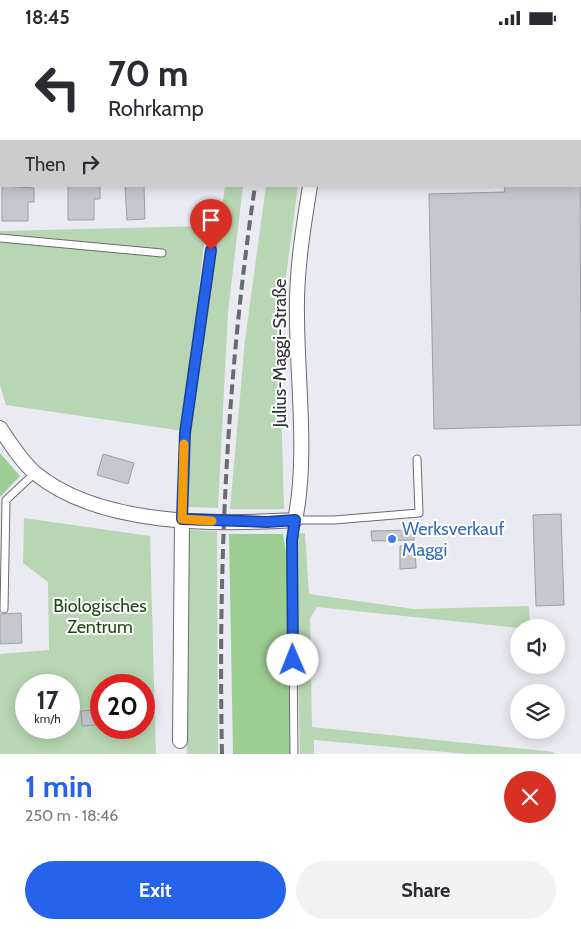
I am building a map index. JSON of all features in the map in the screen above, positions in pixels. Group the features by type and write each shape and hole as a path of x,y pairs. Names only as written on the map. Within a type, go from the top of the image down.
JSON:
{"street":[{"name":"Julius-Maggi-Straße","path":"295,520 300,472 297,303 300,255 310,187"},
{"path":"0,428 15,451 35,473 87,503 118,512 182,519 267,522 295,520"},
{"path":"180,741 182,519"}],"lane":[{"path":"182,519 185,433 214,232"},
{"path":"0,239 162,253"},
{"path":"294,754 292,540 295,520 334,520 419,513 417,459"},
{"path":"4,609 6,500 35,473"}],"green space":[{"path":"225,187 243,187 228,312 218,508 188,507 191,428"},
{"path":"266,187 298,187 279,330 284,509 230,509 245,340"},
{"path":"206,226 183,431 6,405 0,385 0,231"},
{"path":"0,453 20,476 0,497"},
{"name":"Biologisches Zentrum","path":"24,518 150,536 154,674 90,674 90,739 155,739 155,718 156,754 0,754 0,654 49,650 48,582 23,563"},
{"path":"188,530 217,531 218,754 187,754"},
{"path":"305,533 309,594 414,609 529,606 530,619 510,619 510,627 317,607 310,618 312,727 554,752 554,754 467,754 314,740 314,754 300,754 295,534"},
{"path":"229,534 283,534 289,571 291,754 233,754"}],"building":[{"path":"2,187 34,188 34,202 28,202 28,221 2,221"},
{"path":"68,187 100,187 100,199 94,199 94,220 68,220"},
{"path":"125,187 144,187 145,219 127,220"},
{"path":"504,187 580,187 581,425 434,429 429,194 505,192"},
{"path":"103,454 134,463 128,484 97,475"},
{"path":"561,514 564,605 536,606 533,515"},
{"path":"414,530 414,540 372,541 371,531"},
{"path":"415,545 416,568 400,569 400,546"},
{"path":"21,613 22,643 0,644 0,614"},
{"path":"90,710 90,725 82,726 81,711"}],"railway":[{"path":"222,754 223,540 226,469 237,327 255,187"}],"slow traffic":[{"path":"184,444 182,519 212,521"}],"place":[{"name":"Werksverkauf Maggi","path":"392,539"}],"route":[{"path":"211,250 185,433 182,519 267,522 295,520 292,540 293,660"}]}
